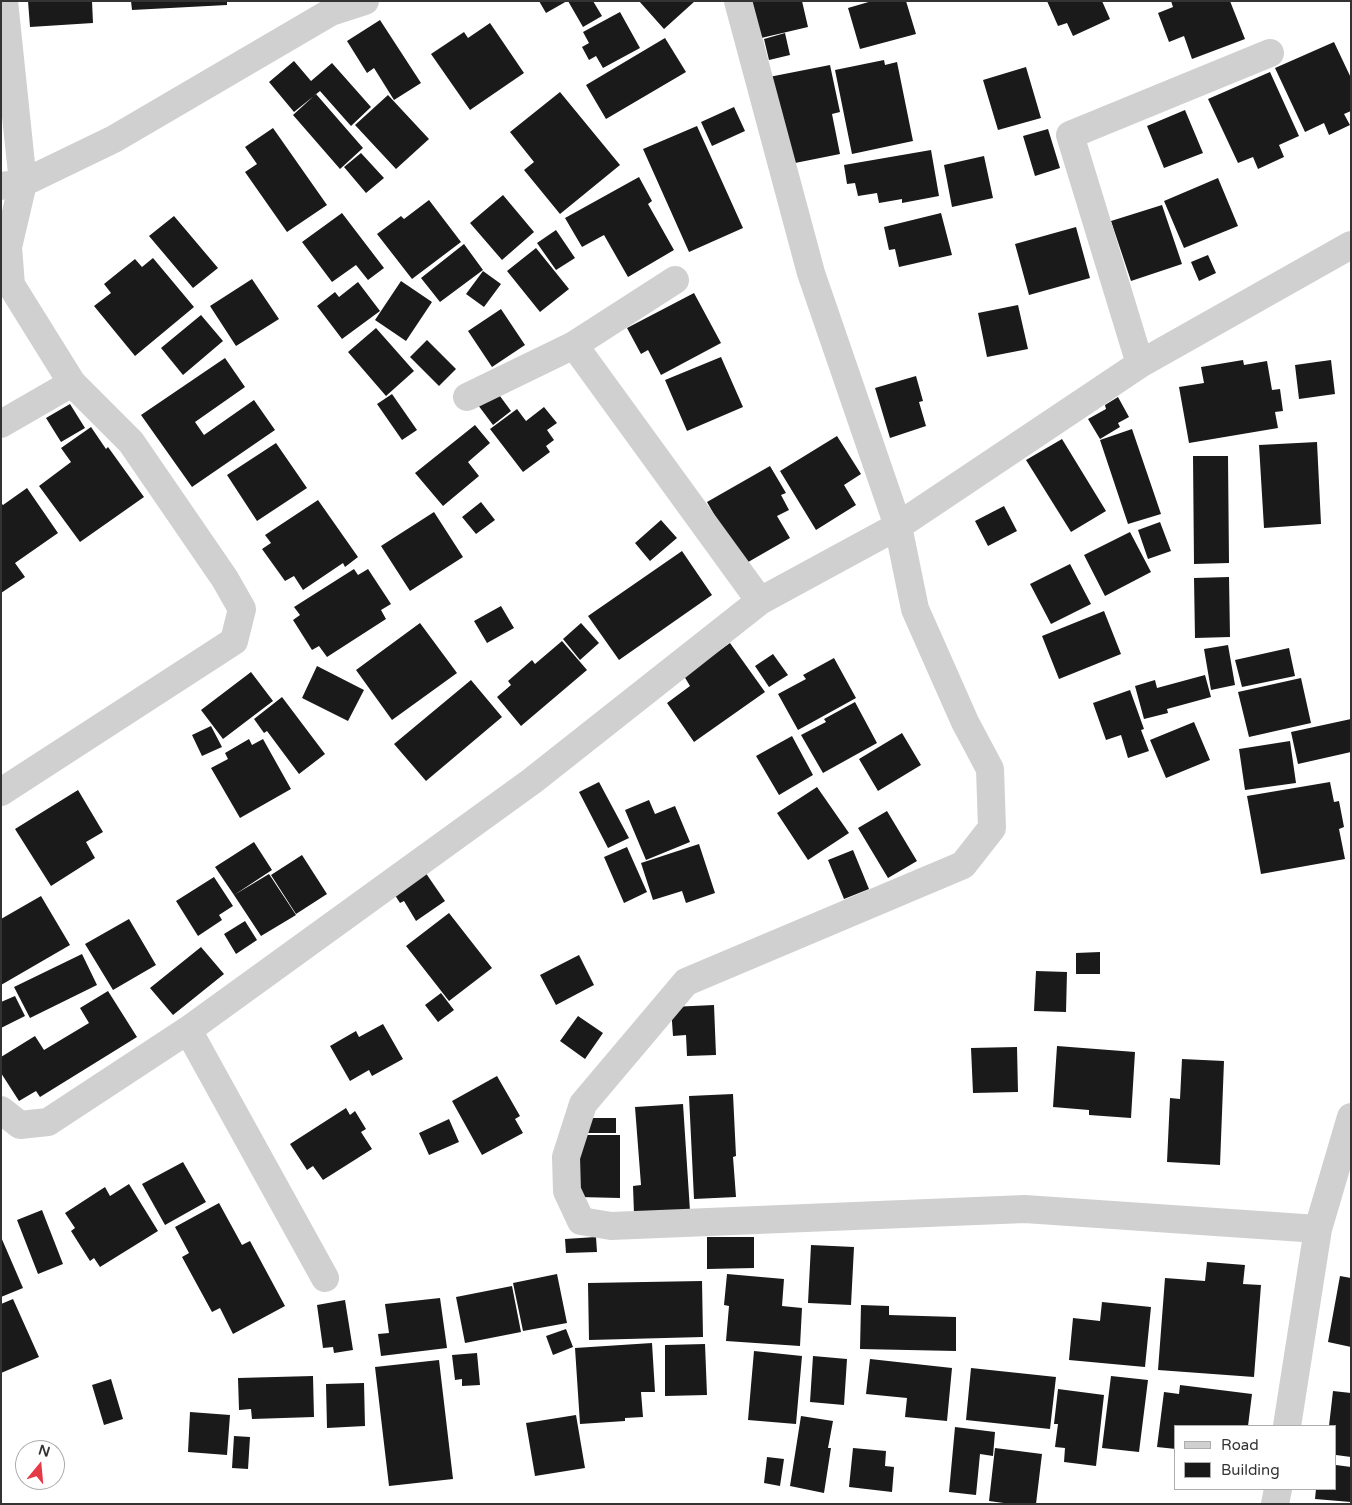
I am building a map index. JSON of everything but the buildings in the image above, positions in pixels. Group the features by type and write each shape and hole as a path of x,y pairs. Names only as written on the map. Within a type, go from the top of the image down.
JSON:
{"street":[{"path":"1,792 234,641 242,609 225,578 131,442 72,383 11,285 8,247 12,185 4,1"},
{"path":"12,185 114,140 331,12 365,1"},
{"path":"738,1 811,273 898,526 915,609 965,722 990,769 992,828 963,865 686,982 583,1104 566,1157 567,1191 581,1221 611,1226 1026,1208 1318,1229"},
{"path":"1140,364 1070,135 1270,53"},
{"path":"1,1110 20,1125 48,1122 188,1030 532,781 760,601 898,526 1140,364 1351,245"},
{"path":"467,397 574,345 675,280"},
{"path":"574,345 760,601"},
{"path":"1,424 72,383"},
{"path":"188,1030 325,1278"},
{"path":"1287,1425 1318,1229 1351,1117"},
{"path":"1275,1504 1278,1490"}]}
